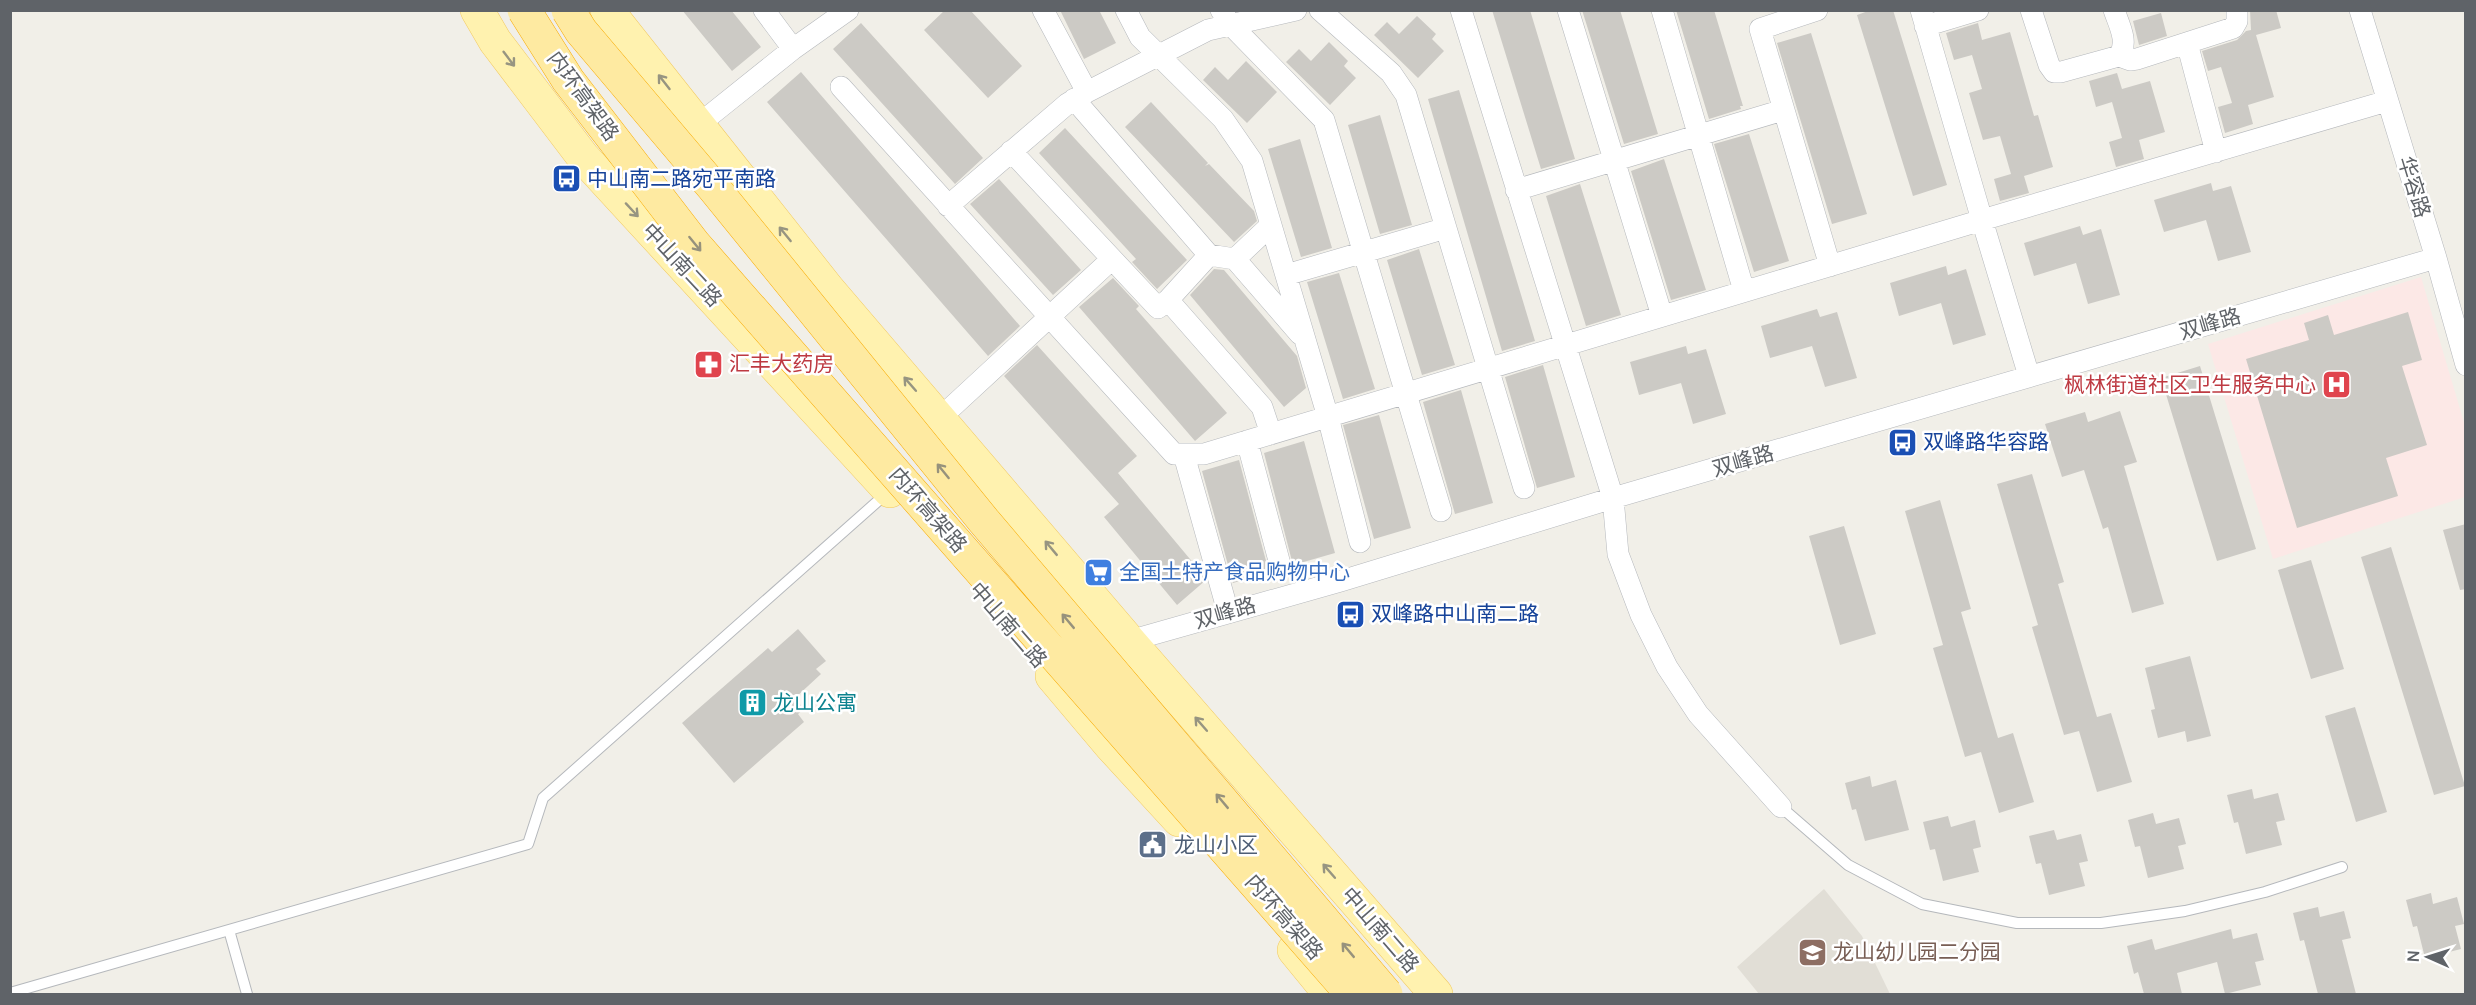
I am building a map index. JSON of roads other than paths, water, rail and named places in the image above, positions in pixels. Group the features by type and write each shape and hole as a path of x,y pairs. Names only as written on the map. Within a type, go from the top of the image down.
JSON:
{"highway":[{"name":"内环高架路","path":"524,10 568,80 695,245 1352,994"},
{"name":"内环高架路","path":"568,10 580,31 713,187 984,521 1386,994"}],"main road":[{"name":"中山南二路","path":"477,10 495,41 583,157 890,491 1061,685 1111,746 1253,900 1330,994"},
{"name":"中山南二路","path":"607,10 828,289 1129,641 1436,994"}],"street":[{"path":"765,10 793,49"},
{"path":"698,125 793,49 848,10"},
{"path":"1043,10 1081,96 1209,255 1235,259 1304,338"},
{"path":"1126,10 1140,37 1223,119 1252,160 1328,417 1360,542"},
{"path":"948,206 1011,151 1081,96 1208,30 1226,17 1296,10"},
{"path":"1320,10 1391,73 1406,95 1524,488"},
{"path":"1461,10 1613,498 1618,554 1641,615 1667,667 1698,714 1781,807"},
{"path":"1568,10 1662,316"},
{"path":"1662,10 1744,291"},
{"path":"1817,10 1760,28 1830,266"},
{"path":"1978,10 1923,18 2029,376"},
{"path":"2031,10 2049,65 2054,72 2119,56 2130,60 2137,59 2233,28 2237,21 2237,10"},
{"path":"2114,10 2124,42 2124,49 2119,56"},
{"name":"华容路","path":"2360,10 2436,258 2466,365"},
{"path":"1226,17 1324,120 1442,511"},
{"path":"2187,43 2216,152"},
{"path":"841,87 1174,454 1184,455 1204,454 1982,220 2388,101"},
{"path":"1516,190 1783,110"},
{"path":"1011,151 1158,308 1209,255"},
{"path":"1235,259 1271,225"},
{"path":"1286,275 1446,228"},
{"name":"双峰路","path":"1061,685 1129,641 1341,581 1613,498 2436,258"},
{"path":"940,418 1112,259"},
{"path":"1168,300 1262,407 1271,434"},
{"path":"1247,441 1281,568"},
{"path":"1184,455 1228,612"}],"lane":[{"path":"10,993 528,844 543,798 890,491"},
{"path":"1781,807 1848,865 1922,904 2017,923 2101,923 2185,911 2265,892 2342,867"},
{"path":"230,930 247,994"}],"place":[{"name":"中山南二路宛平南路","path":"566,179"},
{"name":"汇丰大药房","path":"708,364"},
{"name":"枫林街道社区卫生服务中心","path":"2337,385"},
{"name":"双峰路华容路","path":"1902,442"},
{"name":"全国土特产食品购物中心","path":"1098,572"},
{"name":"双峰路中山南二路","path":"1350,614"},
{"name":"龙山公寓","path":"752,703"},
{"name":"龙山小区","path":"1153,845"},
{"name":"龙山幼儿园二分园","path":"1812,952"}]}
